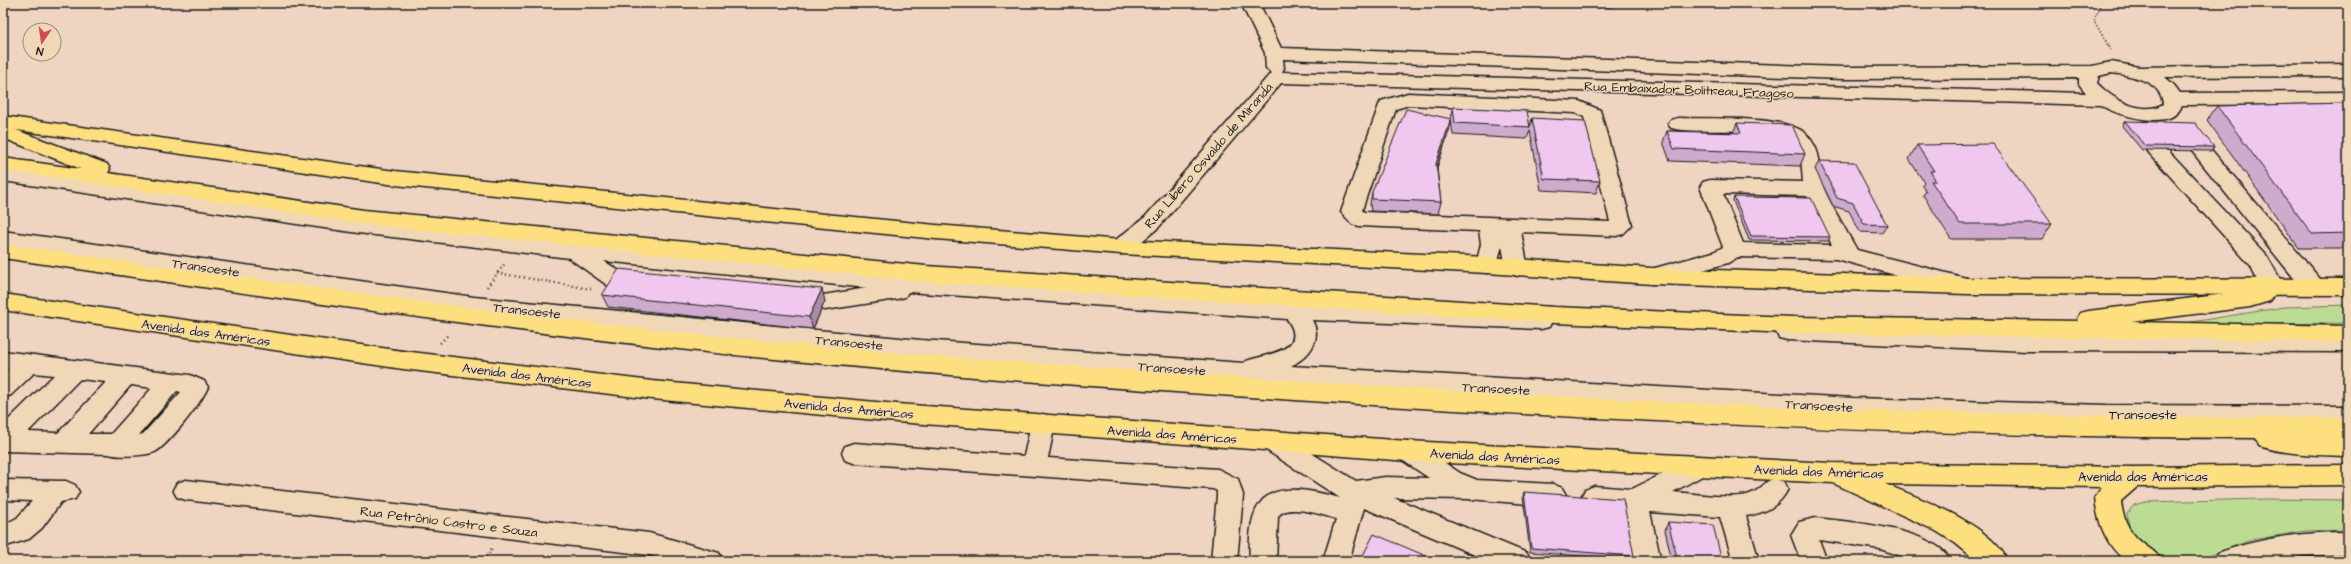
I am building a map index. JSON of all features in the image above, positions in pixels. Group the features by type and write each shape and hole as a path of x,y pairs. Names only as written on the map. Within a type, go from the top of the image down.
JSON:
{"main road":[{"path":"3,122 395,178 920,230 1121,247 1486,265 1652,276 1967,286 2348,287"},
{"path":"3,131 95,166 118,181"},
{"path":"3,164 364,217 926,274 1555,315 1793,325 2348,334"},
{"path":"3,251 465,315 689,342 1167,382 1347,395 1695,413 1892,421 2227,428 2348,428"},
{"path":"3,264 106,266"},
{"path":"2041,330 2073,321 2242,301 2262,296 2269,290 2270,286"},
{"name":"Avenida das Américas","path":"3,302 403,360 652,390 897,413 1272,441 1408,451 1831,473 2132,477 2348,475"},
{"path":"2227,428 2276,440 2348,446"},
{"path":"1831,473 1908,504 1969,539 1995,561"},
{"path":"2132,477 2108,497 2109,512 2112,525 2120,540 2138,556 2148,561"}],"street":[{"path":"1250,3 1274,53 1276,77"},
{"name":"Rua Embaixador Bolitreau Fragoso","path":"1274,53 1842,73 2092,72 2100,68 2131,70"},
{"path":"2131,70 2348,70"},
{"path":"2131,70 2162,84 2170,92 2173,110 2348,98"},
{"path":"2092,72 2088,77 2088,84 2136,125"},
{"path":"1842,73 1858,93"},
{"name":"Rua Embaixador Bolitreau Fragoso","path":"1276,77 1858,93 2109,103 2145,113 2160,113 2173,110"},
{"name":"Rua Libero Osvaldo de Miranda","path":"1121,247 1152,222 1276,77"},
{"path":"1408,99 1579,107 1593,114 1621,225 1616,229 1488,224 1359,219 1351,212 1388,106 1408,99"},
{"path":"1678,124 1776,127 1796,135 1808,152 1814,189 1848,254"},
{"path":"2270,286 2269,279 2259,261 2161,155 2206,156 2313,286"},
{"path":"3,174 358,226 574,251 928,286 1294,311 2027,342 2348,343"},
{"path":"1735,250 1710,187 1814,189"},
{"path":"1486,265 1492,244 1488,224"},
{"path":"1509,225 1517,268"},
{"name":"Transoeste","path":"3,238 474,305 921,349 1215,371 1853,407 2107,414 2348,415"},
{"path":"1652,276 1720,258 1735,250 1836,252 1967,286"},
{"path":"574,251 622,284"},
{"path":"825,302 928,286"},
{"path":"524,309 608,306"},
{"path":"1215,371 1264,366 1282,361 1296,353 1304,339 1304,328 1294,311"},
{"path":"813,328 921,349"},
{"path":"3,360 171,382 115,446 3,441"},
{"path":"3,389 29,363"},
{"path":"3,441 75,369"},
{"path":"64,444 126,376"},
{"path":"1034,467 1043,424"},
{"path":"1272,441 1352,502"},
{"path":"1408,451 1451,480 1475,490"},
{"path":"854,453 1218,479 1229,486 1230,495 1224,561"},
{"path":"1635,500 1697,467"},
{"path":"1352,502 1385,487 1475,490 1730,507 1759,503 1775,489"},
{"path":"3,490 61,492 31,522 12,535 3,536"},
{"name":"Rua Petrônio Castro e Souza","path":"186,490 649,544 710,561"},
{"path":"1263,561 1265,516 1274,504 1280,500 1290,497 1352,502 1518,561"},
{"path":"1635,500 1648,561"},
{"path":"1336,561 1352,502"},
{"path":"1730,507 1746,561"},
{"path":"1814,561 1804,535 1808,530 1816,528 1898,542 1934,557 1938,561"},
{"path":"2227,561 2249,553 2310,543 2348,543"}],"path":[{"path":"2101,3 2094,21 2131,70"},
{"path":"485,290 510,256"},
{"path":"497,273 594,290"}],"green space":[{"path":"2348,305 2348,323 2173,325 2284,307"},
{"path":"2264,499 2348,500 2348,530 2306,531 2251,540 2196,561 2175,561 2161,557 2138,543 2129,526 2127,514 2134,505 2145,502"}],"building":[{"path":"2348,103 2348,233 2312,234 2217,106"},
{"path":"1453,107 1527,111 1530,127 1455,123"},
{"path":"1406,109 1451,119 1436,164 1441,202 1372,199 1372,192"},
{"path":"1532,118 1585,121 1600,181 1544,179"},
{"path":"2125,121 2195,123 2214,147 2145,146"},
{"path":"1737,123 1792,125 1805,154 1674,149 1667,131 1741,133"},
{"path":"1993,144 2052,224 1960,224 1931,181 1936,181 1930,171 1934,171 1917,145"},
{"path":"1819,161 1854,162 1887,225 1864,224 1853,203 1837,198"},
{"path":"1734,197 1811,198 1830,237 1751,236"},
{"path":"619,269 822,289 809,317 602,295"},
{"path":"1524,492 1623,499 1634,556 1531,548"},
{"path":"1668,522 1713,525 1722,561 1678,561"},
{"path":"1374,534 1438,561 1360,561"}]}
